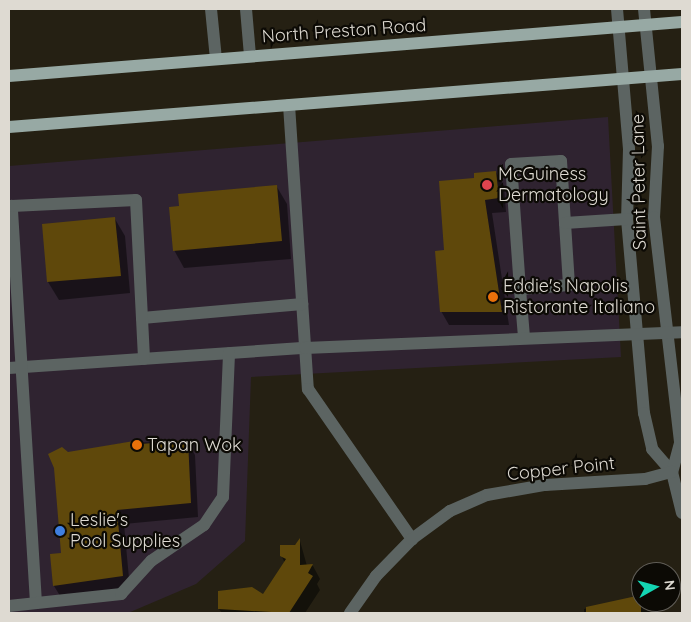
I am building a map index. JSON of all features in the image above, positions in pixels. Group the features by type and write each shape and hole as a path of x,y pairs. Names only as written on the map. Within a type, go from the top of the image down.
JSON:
{"main road":[{"name":"North Preston Road","path":"9,76 682,22"},
{"path":"9,127 682,74"}],"street":[{"path":"211,9 216,59"},
{"path":"246,9 250,56"},
{"name":"Saint Peter Lane","path":"617,9 629,149 627,219 636,330 652,449 672,472 682,513"},
{"name":"Saint Peter Lane","path":"644,9 658,146 654,217 680,443 672,472"},
{"path":"288,104 308,389 412,539"},
{"path":"520,289 569,285 561,161 511,164 520,289 524,337"},
{"path":"36,603 14,368 11,206 136,200 144,359"},
{"path":"565,224 627,219"},
{"path":"142,318 302,304"},
{"path":"14,368 305,348 636,330 682,332"},
{"path":"9,606 121,594 151,562 204,525 223,496 229,353"},
{"name":"Copper Point","path":"350,613 376,576 412,539 450,511 487,495 545,485 645,479 672,472"}],"shaded area":[{"path":"608,117 621,357 251,377 245,541 196,584 128,613 9,613 9,166"}],"building":[{"path":"496,171 499,198 485,200 502,312 440,312 435,251 444,250 439,181 474,178 474,173"},
{"path":"277,185 282,241 173,251 169,207 179,206 178,194"},
{"path":"115,217 121,276 47,282 42,224"},
{"path":"140,440 141,444 188,440 191,503 117,510 123,576 53,586 50,554 61,553 54,468 48,454 62,447 68,452"},
{"path":"300,538 300,565 313,564 308,573 313,576 289,613 218,609 218,591 252,587 263,594 286,559 280,556 280,545 295,545"},
{"path":"631,597 631,612 641,613 586,613 586,607"}],"place":[{"name":"McGuiness Dermatology","path":"487,185"},
{"name":"Eddie's Napolis Ristorante Italiano","path":"493,297"},
{"name":"Tapan Wok","path":"137,445"},
{"name":"Leslie's Pool Supplies","path":"60,531"}]}
